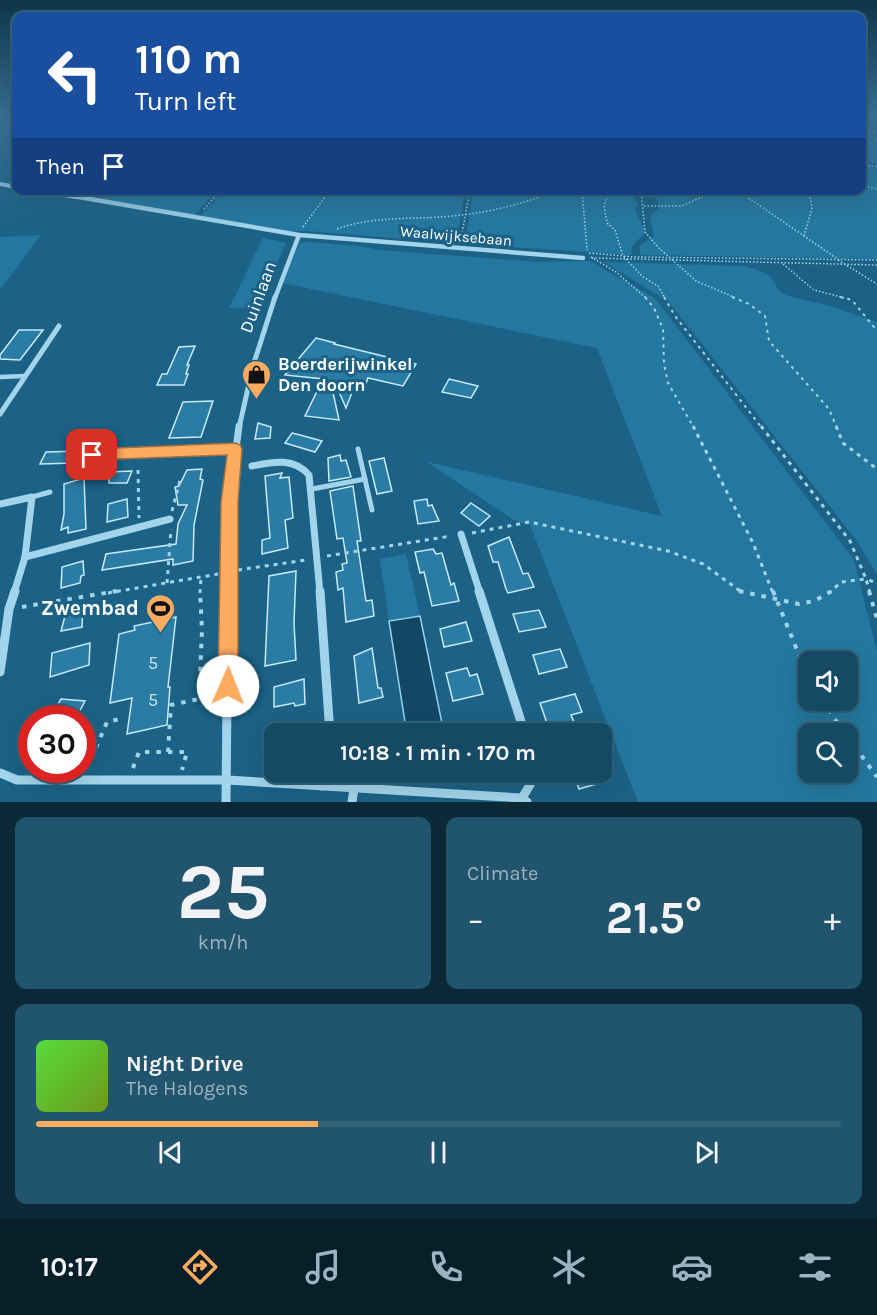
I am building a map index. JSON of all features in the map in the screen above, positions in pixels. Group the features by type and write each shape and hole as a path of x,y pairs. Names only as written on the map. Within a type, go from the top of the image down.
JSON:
{"street":[{"name":"Waalwijksebaan","path":"68,195 327,237 583,255"},
{"name":"Duinlaan","path":"226,802 230,502 235,449 244,398 265,320 301,232"},
{"path":"0,414 59,326"},
{"path":"252,466 291,462 305,470 312,489 329,723"},
{"path":"0,504 32,497 25,557 9,609 0,672"},
{"path":"25,557 170,519"},
{"path":"461,534 521,723"},
{"path":"0,773 18,780"},
{"path":"96,780 227,780 525,800 530,783"},
{"path":"352,802 354,788"}],"lane":[{"path":"0,377 25,376"},
{"path":"92,455 235,449"},
{"path":"358,449 372,510"},
{"path":"312,489 365,479"},
{"path":"32,497 50,492"}],"path":[{"path":"200,214 217,195"},
{"path":"301,232 327,195"},
{"path":"460,242 469,195"},
{"path":"327,237 338,228 353,223 519,206 545,195"},
{"path":"583,195 585,208 584,239 587,253 625,279 643,294 654,308 663,329 664,364 668,383 753,543 798,653"},
{"path":"608,195 604,205 607,222 615,230 624,258 643,277 658,286 675,316 850,541 866,579 877,619"},
{"path":"642,195 644,206 642,209 647,220 645,232 659,248 673,258 696,281 749,304 765,316 769,341 829,409 843,443 877,469"},
{"path":"644,206 682,206 702,197 702,195"},
{"path":"744,195 843,265 877,284"},
{"path":"804,236 812,208 810,195"},
{"path":"583,255 587,253 676,261 877,265"},
{"path":"583,255 592,258 877,260"},
{"path":"779,260 814,290 852,300 876,329"},
{"path":"138,470 139,527"},
{"path":"167,583 170,519 180,480"},
{"path":"9,609 529,522 668,551 703,564 740,592 799,604 814,601 832,591 841,582 866,579 877,583"},
{"path":"168,752 171,705 199,699 202,630 201,577"},
{"path":"96,748 107,722 124,718"},
{"path":"858,751 877,777"},
{"path":"130,780 139,752 187,752 179,780"}],"shaded area":[{"path":"866,153 877,153 877,164 866,159"},
{"path":"866,163 877,169 877,259 641,255 639,248 654,236 650,216 660,207 654,195 866,195"},
{"path":"105,195 213,195 193,216 98,200"},
{"path":"219,195 464,195 456,243 307,231 285,232 199,218"},
{"path":"472,195 630,195 638,204 635,211 646,232 632,246 631,255 465,244"},
{"path":"41,235 0,290 0,237"},
{"path":"263,238 286,243 258,307 229,308"},
{"path":"309,242 360,246 379,250 539,262 590,261 654,298 854,560 877,652 877,802 638,802 612,735 612,723 607,723 530,525 514,520 427,462 662,516 597,348 282,283 299,243"},
{"path":"604,262 744,266 766,274 785,295 830,306 877,322 877,575 857,541 669,302"},
{"path":"406,554 420,616 389,621 380,559"},
{"path":"420,616 442,723 405,723 389,621"}],"building":[{"path":"19,330 43,330 20,360 0,359 0,355"},
{"path":"316,338 416,364 403,386 368,378 363,391 353,390 346,408 337,387 332,388 339,420 305,416 323,379 285,375"},
{"path":"195,346 187,365 189,365 186,374 188,374 184,385 157,385 162,374 167,374 179,347"},
{"path":"449,379 478,386 471,398 442,392"},
{"path":"213,401 201,437 169,438 183,402"},
{"path":"258,423 271,427 270,438 255,439"},
{"path":"292,433 322,441 315,452 285,443"},
{"path":"81,451 75,463 40,464 46,452"},
{"path":"340,455 341,461 346,460 351,477 329,481 328,458"},
{"path":"384,458 392,491 377,494 369,461"},
{"path":"202,469 200,479 203,480 194,525 193,561 173,565 173,559 102,570 106,554 176,544 178,524 187,505 178,505 175,487 179,486 187,470"},
{"path":"132,471 127,483 109,483 109,472"},
{"path":"282,473 280,478 289,477 293,518 285,520 288,548 262,554 262,540 270,538 265,476"},
{"path":"84,478 86,529 68,533 68,527 61,530 64,514 64,484"},
{"path":"353,486 361,541 357,541 366,601 372,600 374,616 346,622 343,588 338,590 336,572 343,570 342,564 347,563 343,538 337,539 330,491"},
{"path":"127,499 128,517 107,522 108,504"},
{"path":"427,499 428,506 432,505 439,521 418,524 414,501"},
{"path":"471,503 490,516 479,526 461,513"},
{"path":"509,537 523,574 528,573 534,587 508,593 498,562 493,562 488,546"},
{"path":"433,549 436,554 442,553 451,585 454,583 459,601 432,606 424,572 420,573 415,552"},
{"path":"83,561 84,575 81,576 80,583 61,588 62,567"},
{"path":"296,571 294,623 296,660 265,666 269,576"},
{"path":"83,606 82,627 61,631 66,612"},
{"path":"539,610 546,627 519,632 513,614"},
{"path":"176,617 168,687 170,687 167,725 127,734 132,698 110,703 119,634 135,630 134,626"},
{"path":"466,622 472,641 444,647 440,629"},
{"path":"90,643 89,665 50,677 52,653"},
{"path":"372,648 378,688 381,688 383,697 359,703 354,656"},
{"path":"560,649 567,667 539,674 533,655"},
{"path":"467,668 470,676 477,674 483,694 453,701 446,673"},
{"path":"304,679 305,704 295,706 294,703 274,707 274,687"},
{"path":"575,694 582,712 571,715 574,722 547,723 540,703"},
{"path":"61,699 85,701 83,705 58,705"},
{"path":"577,783 600,783 579,789"}],"place":[{"name":"Boerderijwinkel Den doorn","path":"257,400"},
{"name":"Zwembad","path":"160,634"}],"route":[{"path":"92,455 235,449 232,467 228,559 228,686"}]}
